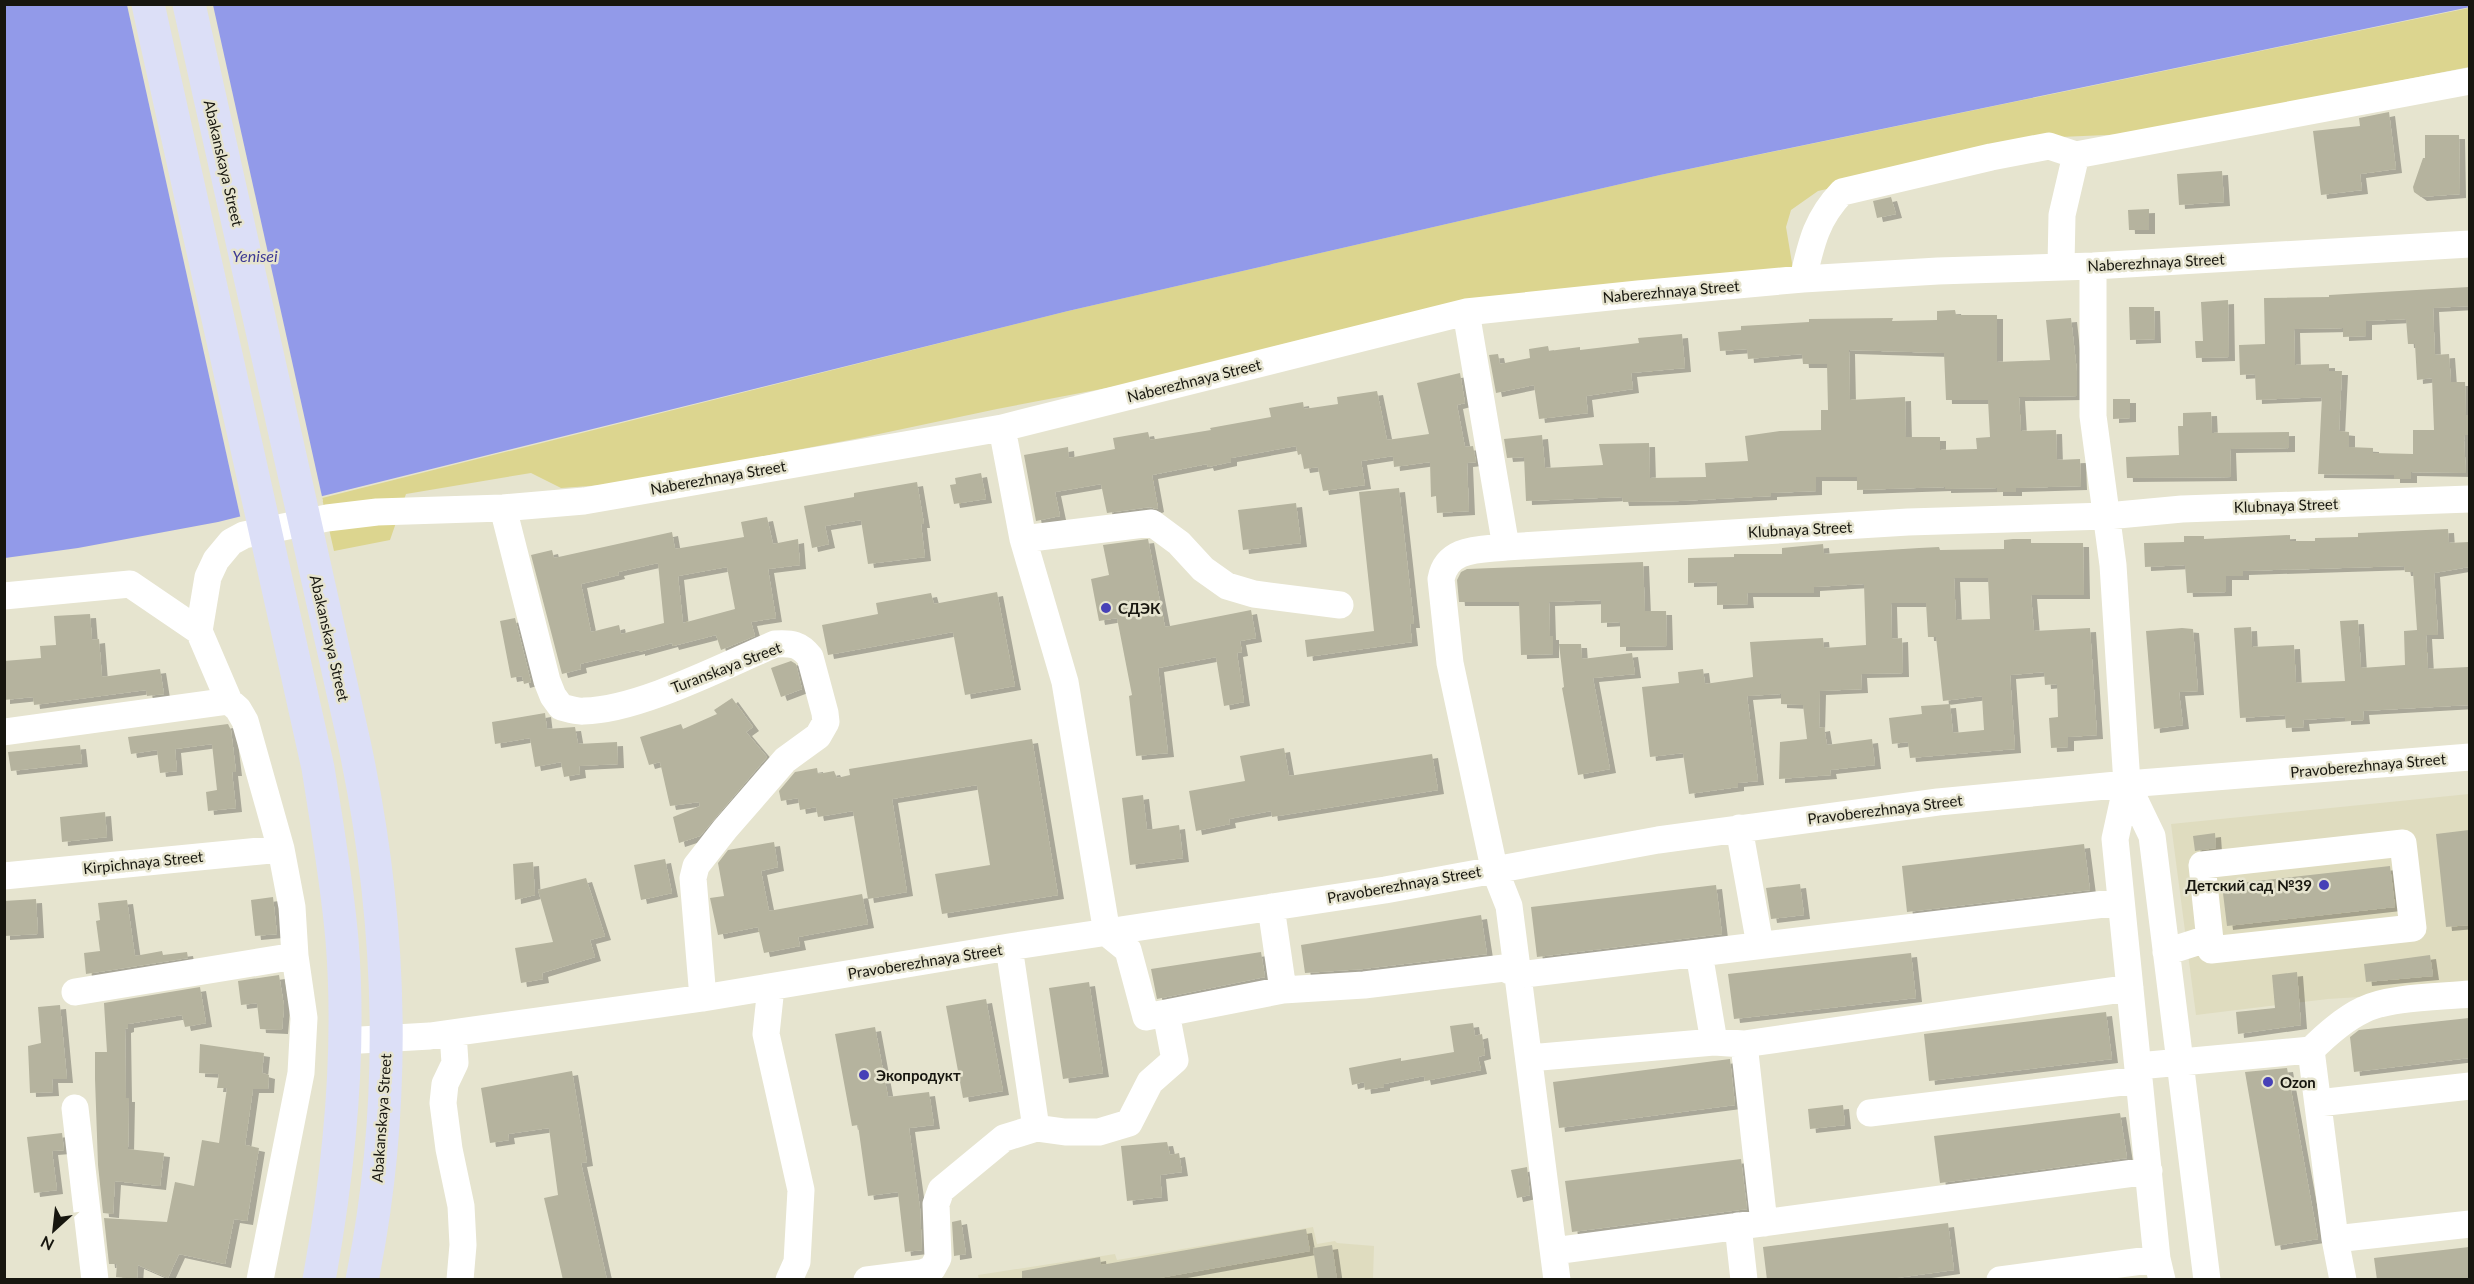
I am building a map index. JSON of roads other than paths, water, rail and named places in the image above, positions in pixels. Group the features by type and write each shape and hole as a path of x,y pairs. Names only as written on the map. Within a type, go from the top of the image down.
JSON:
{"main road":[{"path":"148,4 318,768 333,869 342,941 343,1092 336,1166 318,1280"},
{"name":"Abakanskaya Street","path":"189,4 368,809 385,967 386,1040 385,1096 374,1207 362,1280"}],"street":[{"path":"1803,279 1812,238 1829,207 1842,192 1991,157 2049,146 2076,155 2469,81"},
{"path":"2061,266 2062,215 2076,155"},
{"name":"Naberezhnaya Street","path":"199,631 208,578 212,569 231,542 244,535 327,518 377,512 503,508 584,501 1002,428 1466,312 1803,279 1938,271 2093,266 2469,244"},
{"path":"2000,1280 2160,1269 2115,839 2127,783 2113,565 2093,416 2093,266"},
{"path":"1466,312 1506,547"},
{"path":"1002,428 1023,539 1065,682 1107,933 1128,950 1146,1017 1283,990 1364,986 1504,968 1518,975 2121,902"},
{"name":"Klubnaya Street","path":"1557,1280 1509,906 1494,868 1450,663 1441,579 1443,567 1452,558 1462,552 1506,547 1908,522 2107,516 2182,509 2469,499"},
{"name":"Turanskaya Street","path":"503,508 547,681 553,696 561,707 581,712 604,710 654,695 775,644 793,642 805,650 810,657 825,713 826,722 823,729 818,736 785,760 696,866 693,878 703,998"},
{"path":"1023,539 1152,523 1179,543 1203,569 1227,586 1254,594 1340,605"},
{"path":"4,596 130,584 199,631 228,701 238,709 245,721 281,849 292,907 295,956 304,1018 301,1073 260,1280"},
{"path":"4,732 228,701"},
{"name":"Pravoberezhnaya Street","path":"343,1041 386,1040 453,1033 703,998 1009,947 1385,890 1494,868 1739,828 1938,802 2127,783 2469,757"},
{"path":"2127,783 2152,836 2206,1280"},
{"path":"1739,828 1760,945"},
{"path":"2403,843 2413,928 2211,950 2210,938 2202,865 2403,843"},
{"name":"Kirpichnaya Street","path":"4,876 281,849"},
{"path":"1271,907 1283,990"},
{"path":"2166,952 2210,938"},
{"path":"1009,947 1036,1128"},
{"path":"1700,953 1714,1042"},
{"path":"75,992 295,956"},
{"path":"771,987 766,1034 801,1190 797,1262 789,1280"},
{"path":"1529,1058 1714,1042 1744,1044 2130,988"},
{"path":"1870,1113 2139,1073 2180,1061 2311,1050 2325,1036 2364,1009 2387,1002 2469,994"},
{"path":"867,1280 922,1273 932,1269 938,1258 936,1204 941,1190 1004,1138 1036,1128 1065,1132 1099,1132 1129,1123 1150,1082 1175,1060 1166,1013"},
{"path":"453,1033 455,1063 445,1084 442,1102 461,1206 463,1245 460,1280"},
{"path":"1744,1044 1751,1225 1744,1280"},
{"path":"2311,1050 2335,1239 2343,1280"},
{"path":"2318,1103 2469,1086"},
{"path":"75,1108 95,1280"},
{"path":"1554,1251 2148,1171"},
{"path":"2335,1239 2469,1224"}],"water":[{"name":"Yenisei","path":"2469,4 2470,7 1660,175 1068,311 218,522 78,548 5,558 4,5"}],"place":[{"name":"СДЭК","path":"1106,608"},
{"name":"Детский сад №39","path":"2324,885"},
{"name":"Экопродукт","path":"864,1075"},
{"name":"Ozon","path":"2268,1082"}]}
